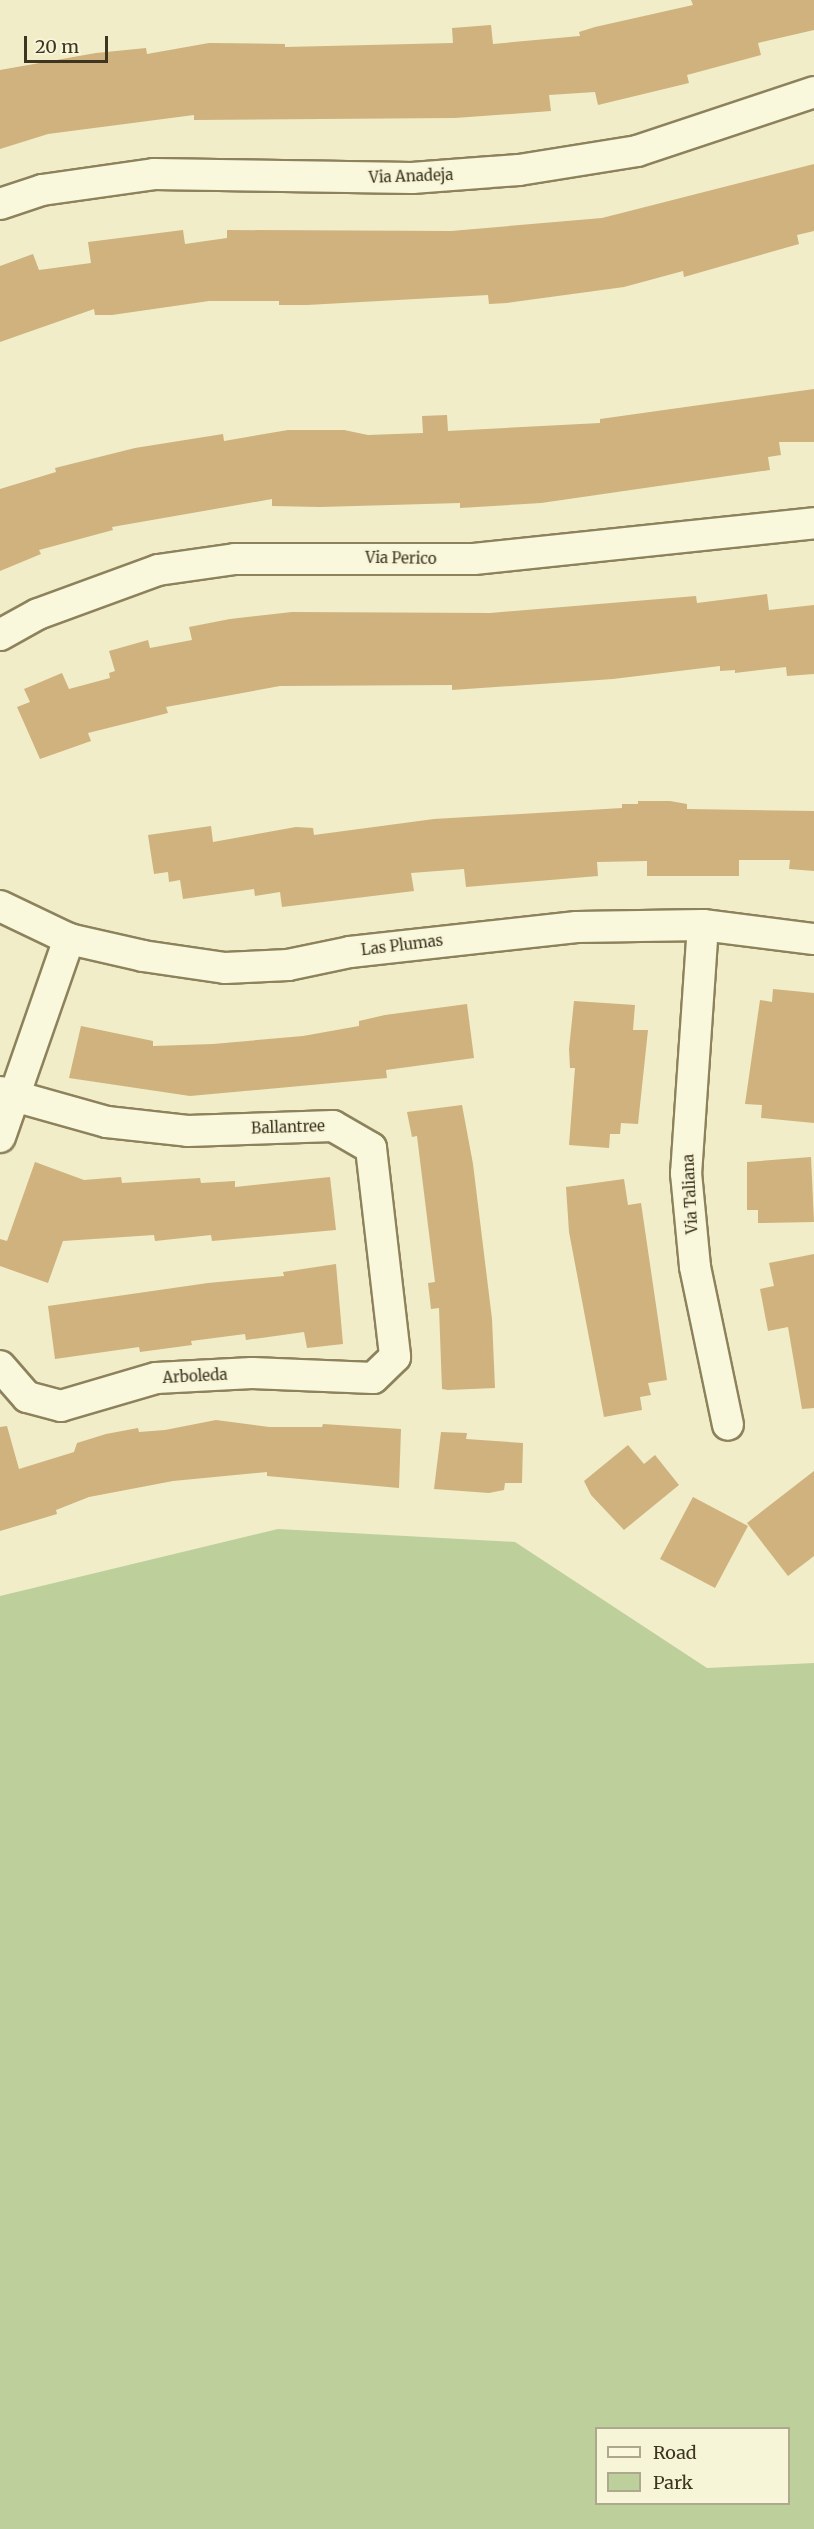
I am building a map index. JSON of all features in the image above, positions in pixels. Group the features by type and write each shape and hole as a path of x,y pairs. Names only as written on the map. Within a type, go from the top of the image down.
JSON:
{"street":[{"name":"Via Anadeja","path":"0,204 42,190 154,174 412,178 519,170 637,151 814,92"},
{"name":"Via Perico","path":"0,635 38,614 158,570 224,561 330,557 474,559 814,523"},
{"name":"Las Plumas","path":"0,906 69,939 143,956 225,968 288,964 362,951 577,927 703,925 814,939"},
{"name":"Via Taliana","path":"703,925 686,1173 695,1267 728,1425"},
{"path":"0,1137 8,1094 69,939"},
{"name":"Ballantree","path":"8,1094 107,1122 188,1131 333,1126 372,1148 395,1357 373,1378"},
{"name":"Arboleda","path":"0,1366 27,1397 61,1406 156,1378 252,1373 373,1378"}],"green space":[{"path":"278,1529 515,1542 707,1668 814,1663 814,2529 0,2529 0,1596"}],"building":[{"path":"691,0 814,0 814,30 758,43 761,55 687,75 689,83 598,105 595,92 549,95 551,111 455,118 194,120 194,115 48,134 0,149 0,70 96,53 146,48 147,54 209,43 285,44 285,47 453,43 452,28 491,25 493,44 580,36 579,32 595,27 693,5"},
{"path":"814,164 814,231 797,235 799,244 684,277 683,271 624,287 489,304 488,295 307,305 279,305 279,301 209,301 112,315 95,315 94,309 0,342 0,266 33,254 39,270 91,263 88,242 183,230 185,244 227,238 227,230 451,231 602,218"},
{"path":"814,389 814,442 779,442 781,455 768,457 770,470 541,503 460,508 460,503 272,506 272,499 112,527 113,530 39,550 41,554 0,571 0,489 56,472 55,468 135,448 223,434 224,441 288,430 344,430 368,435 423,433 422,416 447,415 448,431 600,423 600,419"},
{"path":"767,594 769,610 814,605 814,674 787,676 786,667 735,673 735,670 720,671 720,666 613,679 452,690 452,685 280,686 166,707 168,713 88,733 91,741 40,759 17,707 30,702 24,689 62,673 69,689 110,678 109,673 115,671 109,651 148,640 150,648 192,640 189,627 230,619 292,612 490,613 696,596 697,603"},
{"path":"638,801 670,801 687,804 687,809 814,811 814,871 789,869 790,860 739,860 739,876 647,876 647,861 597,862 598,876 466,887 464,869 411,873 414,891 282,907 280,892 255,896 254,889 183,899 180,880 169,882 168,872 154,874 148,835 211,826 213,842 296,827 313,828 314,835 434,819 622,808 622,804 638,804"},
{"path":"773,989 814,993 814,1123 761,1118 762,1105 745,1104 760,1000 772,1002"},
{"path":"574,1001 635,1005 633,1030 648,1030 638,1124 621,1123 620,1134 610,1134 609,1148 569,1145 575,1068 570,1068 569,1049"},
{"path":"467,1004 474,1058 386,1070 387,1078 190,1096 69,1078 81,1026 153,1041 153,1046 213,1044 303,1036 359,1026 359,1021 385,1015"},
{"path":"462,1105 473,1164 492,1319 495,1388 448,1390 442,1389 439,1308 431,1309 428,1283 435,1282 417,1136 412,1137 407,1112"},
{"path":"811,1157 814,1222 758,1223 758,1210 747,1210 747,1162"},
{"path":"35,1162 84,1180 121,1177 122,1183 200,1178 201,1183 235,1181 235,1187 330,1177 336,1230 212,1241 211,1235 155,1241 154,1235 63,1241 48,1283 0,1266 0,1239 7,1241"},
{"path":"624,1179 628,1205 641,1203 667,1380 648,1383 651,1395 640,1397 642,1410 604,1417 569,1232 566,1187"},
{"path":"814,1254 814,1408 802,1409 788,1327 768,1331 760,1289 774,1286 769,1263"},
{"path":"336,1264 343,1344 307,1348 304,1332 246,1340 245,1334 191,1341 192,1345 140,1352 139,1347 55,1359 48,1306 208,1283 284,1276 283,1272"},
{"path":"216,1420 269,1427 322,1427 323,1424 401,1429 399,1488 267,1476 267,1472 173,1481 89,1497 56,1510 57,1514 0,1531 0,1427 7,1426 19,1469 74,1452 77,1443 106,1434 138,1428 139,1432 165,1430"},
{"path":"441,1432 467,1433 466,1439 523,1443 522,1483 505,1483 504,1490 489,1493 434,1489"},
{"path":"628,1445 644,1464 655,1455 679,1485 624,1530 591,1495 584,1481"},
{"path":"814,1471 814,1556 788,1576 747,1523"},
{"path":"693,1497 748,1526 715,1588 660,1559"}]}
